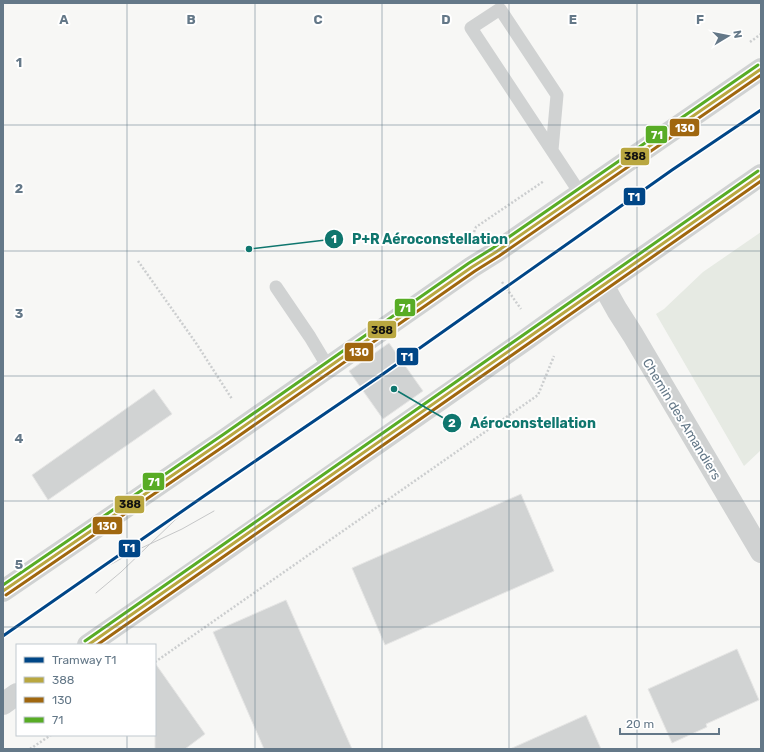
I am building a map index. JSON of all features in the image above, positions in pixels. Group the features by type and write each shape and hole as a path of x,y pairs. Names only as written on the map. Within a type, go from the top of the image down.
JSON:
{"street":[{"path":"3,592 761,69"},
{"path":"89,644 761,175"},
{"name":"Chemin des Amandiers","path":"603,285 761,552"},
{"path":"3,704 16,695"}],"lane":[{"path":"552,150 557,95 500,9 471,28 580,193"},
{"path":"276,287 310,337 328,367"}],"path":[{"path":"485,258 537,332"},
{"path":"138,261 196,343 248,423"},
{"path":"156,661 538,395 554,354"},
{"path":"30,749 49,736"}],"shaded area":[{"path":"761,232 761,450 744,466 656,314 664,309 703,272"}],"building":[{"path":"389,343 423,391 383,419 349,371"},
{"path":"154,389 172,414 48,500 32,475"},
{"path":"521,494 554,571 385,645 352,568"},
{"path":"286,600 352,749 264,749 213,632"},
{"path":"737,649 759,700 706,724 707,727 672,743 648,689"},
{"path":"156,664 205,734 185,749 155,749"},
{"path":"586,715 601,749 510,749"}],"tram line":[{"name":"T1","path":"3,636 383,374 672,170 761,110"},
{"path":"96,593 121,572 175,520 204,496"},
{"path":"86,578 214,511"}],"transit line":[{"name":"71","path":"3,585 758,65"},
{"name":"388","path":"3,591 761,69"},
{"name":"130","path":"6,595 761,75"},
{"name":"71","path":"85,641 758,171"},
{"name":"388","path":"89,644 761,175"},
{"name":"130","path":"98,644 761,181"}],"place":[{"name":"P+R Aéroconstellation","path":"249,249"},
{"name":"Aéroconstellation","path":"394,389"}]}
